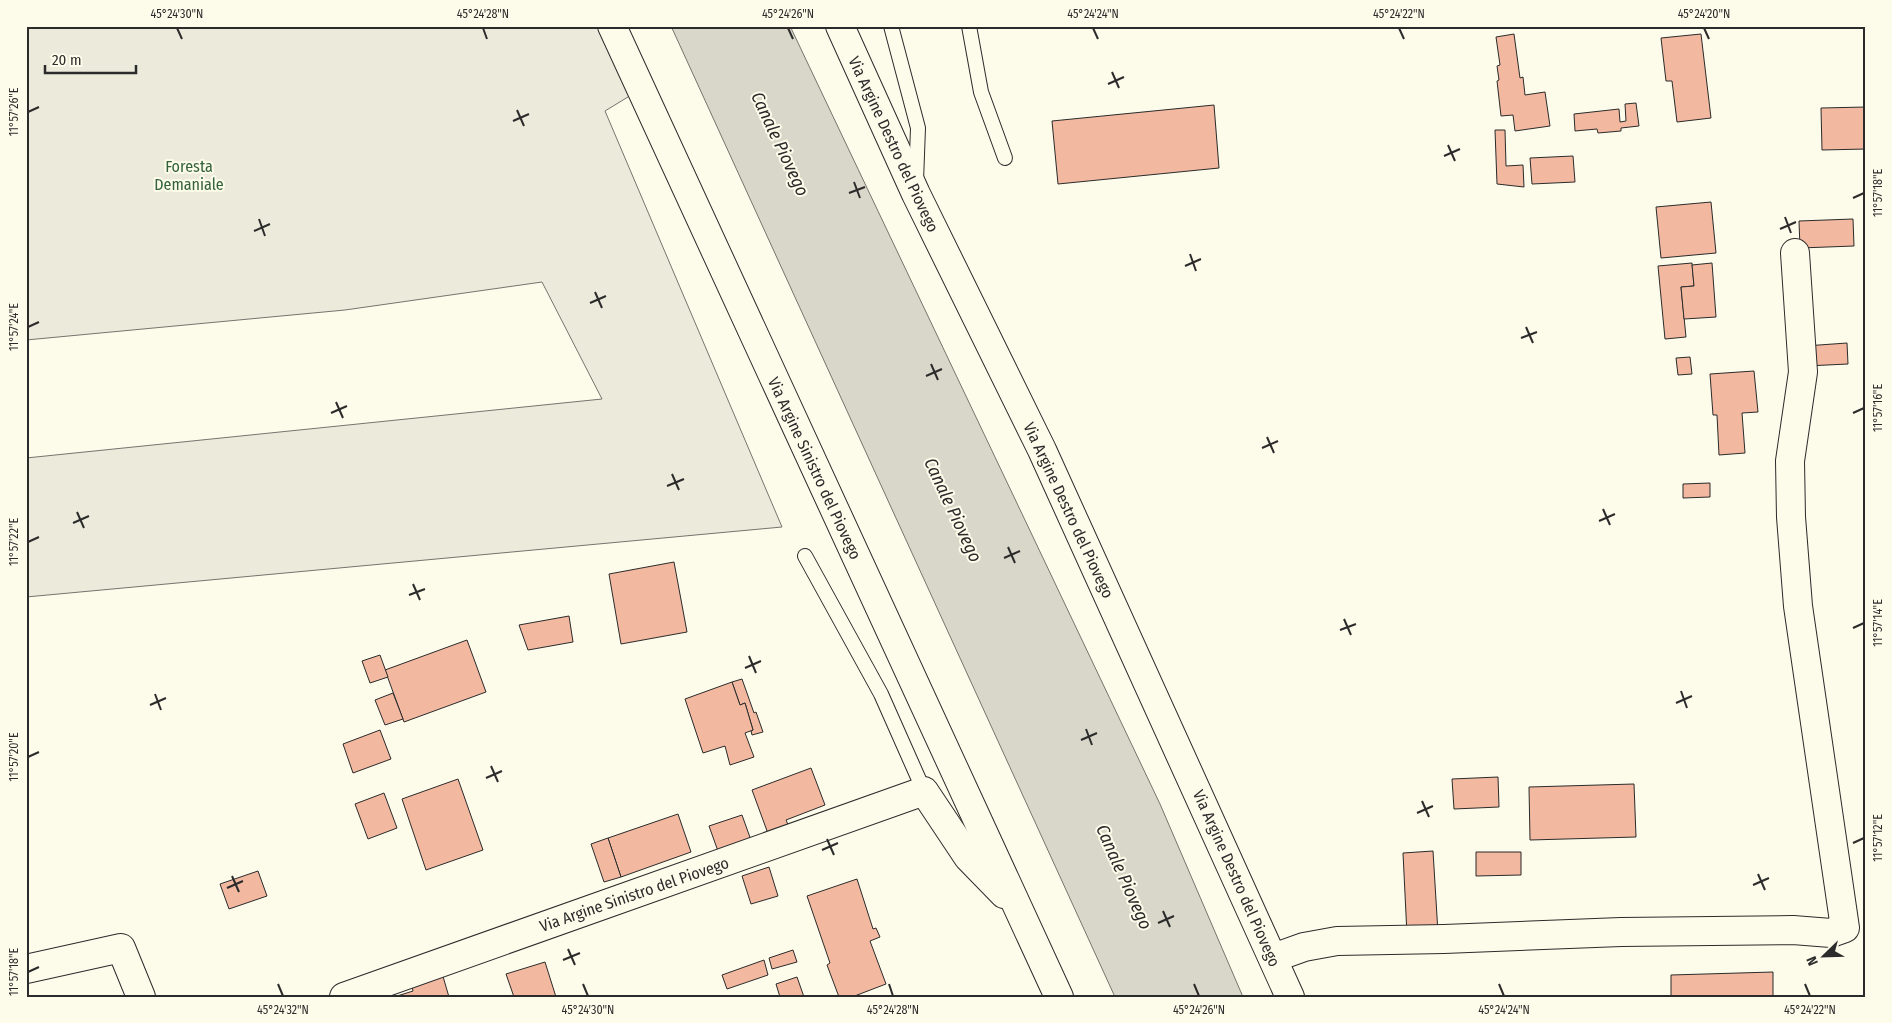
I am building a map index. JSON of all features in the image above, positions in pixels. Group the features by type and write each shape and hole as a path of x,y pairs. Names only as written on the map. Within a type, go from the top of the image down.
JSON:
{"street":[{"name":"Via Argine Sinistro del Piovego","path":"612,26 1059,997"},
{"name":"Via Argine Destro del Piovego","path":"840,26 916,194 1042,450 1290,997"},
{"path":"1273,958 1304,947 1337,941 1621,932 1794,930 1831,933 1845,928 1798,606 1791,517 1790,461 1803,372 1795,253"},
{"name":"Via Argine Sinistro del Piovego","path":"344,997 924,792 968,857 1018,910"},
{"path":"26,969 121,948 141,997"}],"lane":[{"path":"853,26 873,96"},
{"path":"891,26 918,128 916,194"},
{"path":"969,26 981,92 1006,158"},
{"name":"Via Argine Sinistro del Piovego","path":"804,556 881,694 924,792"}],"green space":[{"name":"Foresta Demaniale","path":"26,26 612,26 641,89 605,111 782,527 26,597 26,458 602,399 542,282 345,310 26,340"}],"water":[{"name":"Canale Piovego","path":"671,26 790,26 1160,804 1243,997 1115,997"}],"building":[{"path":"1514,34 1520,78 1523,77 1525,95 1545,92 1550,126 1515,131 1513,115 1501,116 1497,81 1499,80 1497,66 1500,65 1496,37"},
{"path":"1701,34 1711,118 1677,122 1672,81 1666,81 1661,38"},
{"path":"1636,103 1639,126 1621,128 1621,131 1598,133 1597,129 1575,131 1574,114 1619,109 1620,122 1626,121 1625,104"},
{"path":"1214,105 1219,168 1058,184 1052,121"},
{"path":"1866,107 1866,149 1822,150 1821,108"},
{"path":"1495,130 1505,130 1506,166 1523,165 1524,187 1497,184"},
{"path":"1573,156 1575,182 1532,184 1530,158"},
{"path":"1711,202 1716,253 1661,258 1656,207"},
{"path":"1853,219 1854,246 1800,248 1799,221"},
{"path":"1692,263 1694,286 1681,287 1686,337 1665,339 1658,266"},
{"path":"1712,263 1716,317 1684,319 1681,287 1694,286 1692,265"},
{"path":"1847,343 1848,364 1806,366 1805,346"},
{"path":"1690,357 1692,374 1678,375 1676,358"},
{"path":"1866,362 1866,405 1865,405"},
{"path":"1754,371 1758,412 1742,413 1745,453 1719,455 1717,415 1713,415 1710,374"},
{"path":"1710,483 1710,497 1683,498 1683,484"},
{"path":"674,562 687,632 621,644 609,574"},
{"path":"569,616 573,642 528,650 519,625"},
{"path":"467,640 486,692 404,722 385,670"},
{"path":"380,655 388,677 370,683 362,661"},
{"path":"742,679 763,732 752,735 751,731 753,730 745,703 740,705 732,682"},
{"path":"732,682 740,705 745,703 753,730 745,733 754,757 730,765 725,746 703,753 685,699"},
{"path":"393,693 403,719 385,725 375,700"},
{"path":"380,730 391,759 353,773 343,744"},
{"path":"811,768 825,805 786,820 791,831 770,839 752,790"},
{"path":"1498,777 1499,807 1454,809 1452,779"},
{"path":"458,779 483,850 426,870 402,799"},
{"path":"1634,784 1636,837 1530,840 1529,787"},
{"path":"384,793 397,828 368,839 355,804"},
{"path":"678,814 691,852 621,877 608,838"},
{"path":"742,815 752,843 719,854 709,826"},
{"path":"608,838 621,877 604,882 591,844"},
{"path":"1433,851 1438,933 1407,935 1403,853"},
{"path":"1476,852 1521,852 1521,875 1476,876"},
{"path":"769,867 778,896 751,904 742,876"},
{"path":"258,871 267,896 229,909 220,884"},
{"path":"857,879 873,929 876,928 880,937 870,941 886,984 852,997 839,997 827,965 830,963 807,896"},
{"path":"793,950 797,962 772,969 769,958"},
{"path":"764,960 768,975 727,989 722,975"},
{"path":"545,962 556,997 514,997 506,974"},
{"path":"1773,972 1773,997 1671,997 1671,975"},
{"path":"442,973 449,997 394,997 413,991 411,982"},
{"path":"797,977 804,997 780,997 776,984"}]}
